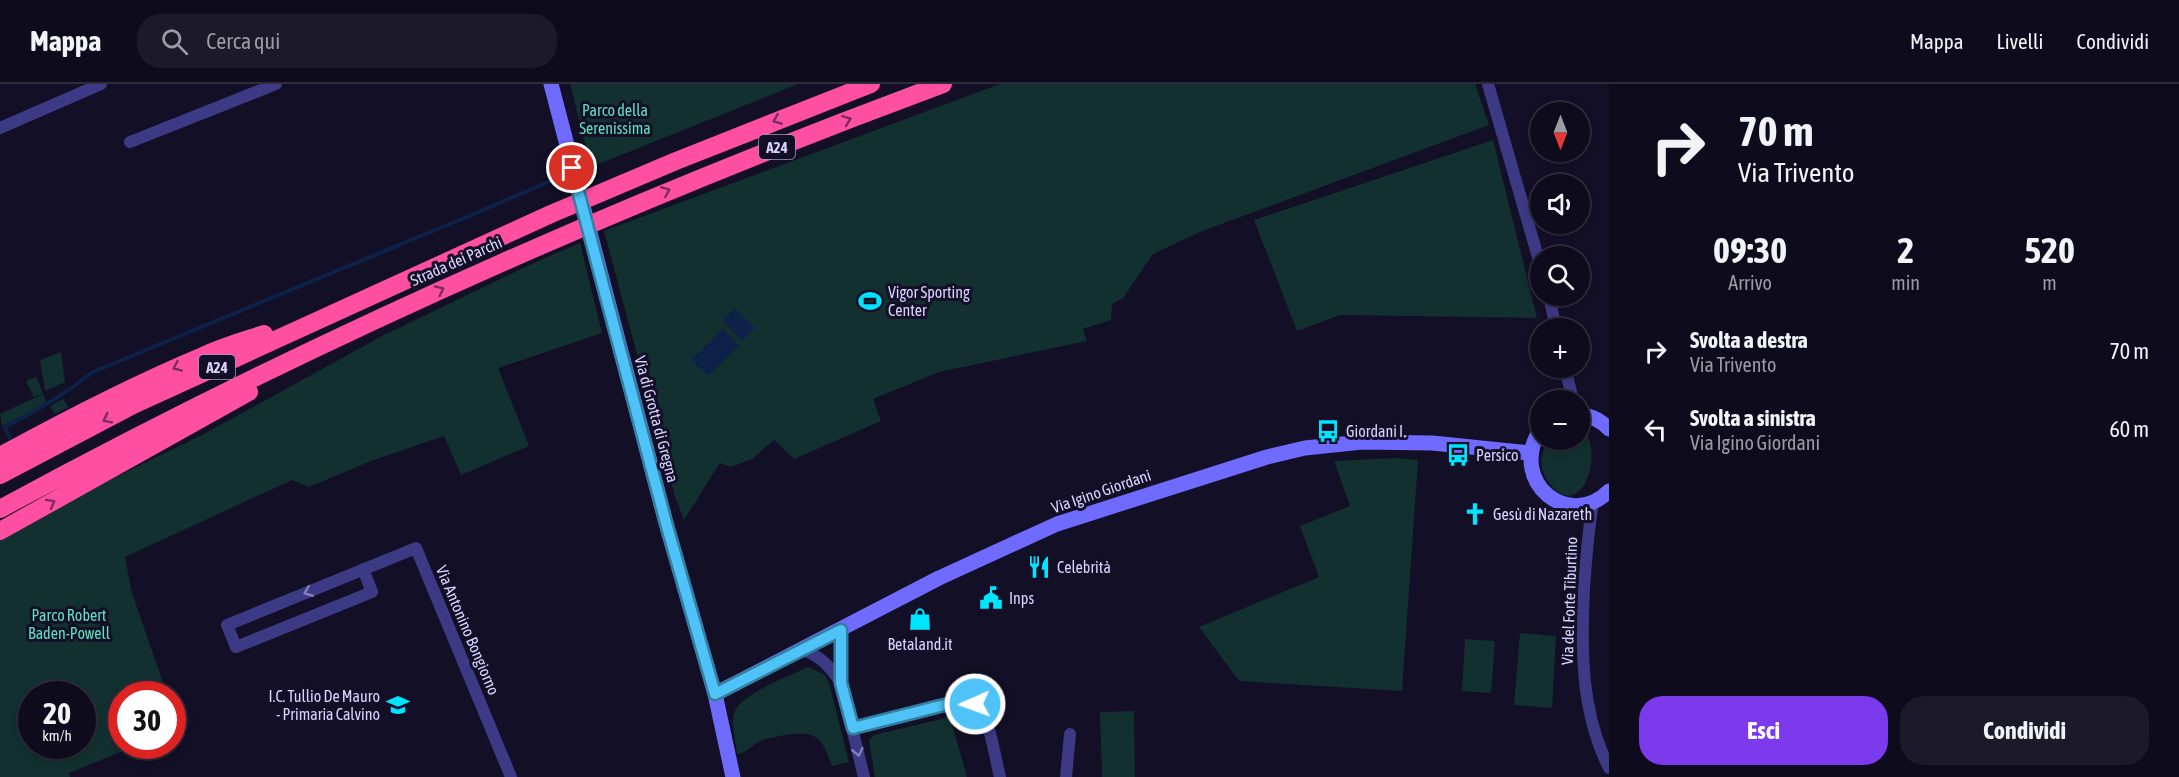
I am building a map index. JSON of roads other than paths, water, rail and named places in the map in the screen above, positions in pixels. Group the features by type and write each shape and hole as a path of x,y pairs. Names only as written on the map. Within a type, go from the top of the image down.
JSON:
{"highway":[{"name":"Strada dei Parchi","path":"0,475 134,405 550,214 730,139 871,84"},
{"name":"Strada dei Parchi","path":"0,509 203,402 387,314 612,214 785,143 943,84"},
{"path":"0,456 104,402 204,355 370,297"},
{"path":"0,531 387,314"}],"street":[{"path":"0,128 101,84"},
{"path":"130,142 276,84"},
{"name":"Via di Grotta di Gregna","path":"551,84 664,517 715,694 730,773"},
{"path":"1488,84 1535,246"},
{"path":"1590,416 1604,423 1609,429"},
{"name":"Via Igino Giordani","path":"715,694 939,578 1057,524 1196,478 1285,452 1343,443 1379,441 1530,453"},
{"path":"1531,450 1531,469 1537,484 1547,495 1561,503 1577,505 1593,502 1609,491"},
{"name":"Via del Forte Tiburtino","path":"1593,502 1587,543 1583,673 1590,717 1600,749 1609,768"},
{"name":"Via Antonino Bongiorno","path":"363,569 372,592 237,647 227,625 363,569 416,548 511,777"},
{"path":"841,630 841,683 864,777"},
{"path":"803,650 815,655 825,663 841,683"},
{"path":"853,728 960,701 972,702 981,710 986,719 1000,777"},
{"path":"1066,777 1070,734"}],"water":[{"path":"735,308 755,328 742,341 722,320"},
{"path":"723,329 739,345 708,376 691,360"}],"waterway":[{"path":"10,438 5,427 50,402 93,372 548,182 566,168"}],"place":[{"name":"Vigor Sporting Center","path":"870,301"},
{"name":"Giordani I.","path":"1328,431"},
{"name":"Persico","path":"1458,455"},
{"name":"Gesù di Nazareth","path":"1475,514"},
{"name":"Celebrità","path":"1039,567"},
{"name":"Inps","path":"991,598"},
{"name":"Betaland.it","path":"920,619"},
{"name":"I.C. Tullio De Mauro - Primaria Calvino","path":"398,705"}],"park label":[{"name":"Parco della Serenissima","path":"615,119"},
{"name":"Parco Robert Baden-Powell","path":"69,624"}]}
